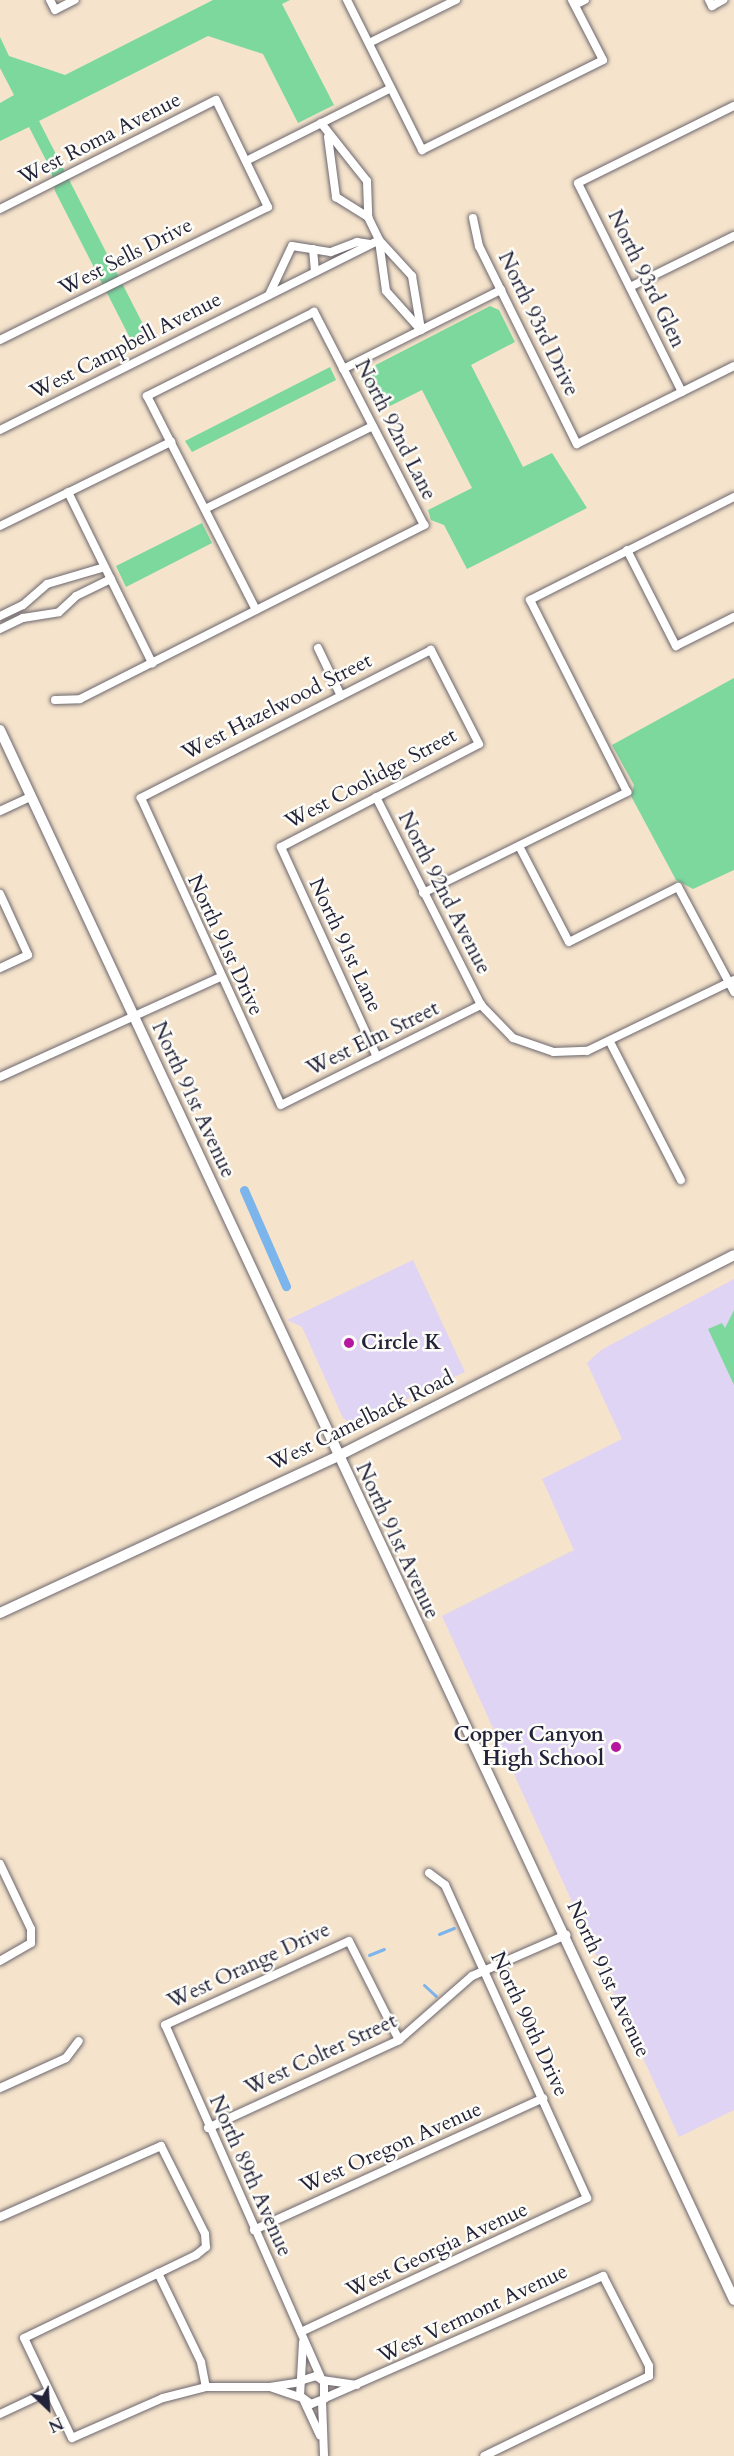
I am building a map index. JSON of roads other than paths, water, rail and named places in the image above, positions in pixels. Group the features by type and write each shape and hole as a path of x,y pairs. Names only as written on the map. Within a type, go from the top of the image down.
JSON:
{"main road":[{"name":"North 91st Avenue","path":"0,730 336,1457 566,1935 734,2300"},
{"name":"West Camelback Road","path":"0,1613 336,1457 734,1255"}],"street":[{"path":"50,0 55,10 75,0"},
{"path":"347,0 422,150 603,60 574,3 585,0"},
{"path":"369,43 456,0"},
{"path":"711,3 723,0"},
{"path":"246,161 391,88"},
{"name":"West Roma Avenue","path":"1,206 216,100 246,161"},
{"name":"North 93rd Glen","path":"682,392 578,183 734,106"},
{"path":"321,123 328,137 367,181 368,217 376,242 386,291 421,330"},
{"path":"328,137 336,197 368,217"},
{"name":"West Sells Drive","path":"0,340 268,207 246,161"},
{"name":"North 93rd Drive","path":"473,218 501,290 577,444 682,392"},
{"path":"630,287 734,236"},
{"path":"268,295 288,249 331,252 357,242 376,242 414,282 421,330"},
{"name":"West Campbell Avenue","path":"0,430 376,242"},
{"path":"313,249 315,272"},
{"path":"343,369 501,290"},
{"name":"North 92nd Lane","path":"55,700 80,699 424,525 314,312 147,396 171,442"},
{"path":"682,392 734,366"},
{"path":"205,509 373,426"},
{"path":"0,526 171,442 256,610"},
{"path":"68,492 152,663"},
{"path":"423,893 627,792 530,600 734,496"},
{"path":"627,550 676,646 734,617"},
{"path":"0,616 23,605 47,584 69,581 105,567"},
{"path":"0,629 23,618 59,612 76,596 111,579"},
{"path":"69,581 76,596"},
{"path":"318,648 341,696"},
{"name":"West Hazelwood Street","path":"141,798 431,650 478,744"},
{"name":"West Coolidge Street","path":"281,847 478,744"},
{"path":"0,811 30,797"},
{"name":"North 92nd Avenue","path":"376,797 481,1005 513,1038 554,1052 611,1044 731,981"},
{"name":"North 91st Drive","path":"141,798 220,977 281,1105"},
{"path":"519,846 569,942 678,887 731,981 734,992"},
{"name":"North 91st Lane","path":"281,847 377,1057"},
{"path":"0,894 28,955 0,968"},
{"path":"0,1077 220,977"},
{"name":"West Elm Street","path":"281,1105 481,1005"},
{"path":"611,1044 681,1180"},
{"path":"0,1864 31,1929 31,1942 0,1961"},
{"name":"North 90th Drive","path":"429,1873 445,1885 587,2198"},
{"name":"West Colter Street","path":"208,2128 399,2040 461,1984 485,1970 566,1935"},
{"name":"West Orange Drive","path":"165,2025 349,1941 399,2040"},
{"name":"North 89th Avenue","path":"165,2025 208,2128 301,2332 303,2399"},
{"path":"0,2088 66,2058 79,2041"},
{"name":"West Oregon Avenue","path":"254,2230 543,2098"},
{"path":"0,2217 160,2146 206,2247 24,2338 72,2438 163,2398 206,2387 270,2388 322,2379 357,2385"},
{"name":"West Georgia Avenue","path":"301,2332 587,2198"},
{"path":"158,2273 201,2362 206,2387"},
{"name":"West Vermont Avenue","path":"323,2399 603,2276 640,2345 650,2376 484,2456"},
{"name":"North 89th Avenue","path":"303,2341 322,2379 323,2399"},
{"path":"270,2388 303,2399 323,2399 320,2437"},
{"path":"0,2414 48,2392"},
{"path":"303,2399 320,2437 324,2456"}],"waterway":[{"path":"244,1190 286,1286"},
{"path":"439,1934 454,1928"},
{"path":"369,1955 384,1949"},
{"path":"424,1985 436,1996"}],"place":[{"name":"Circle K","path":"349,1343"},
{"name":"Copper Canyon High School","path":"616,1747"}]}
